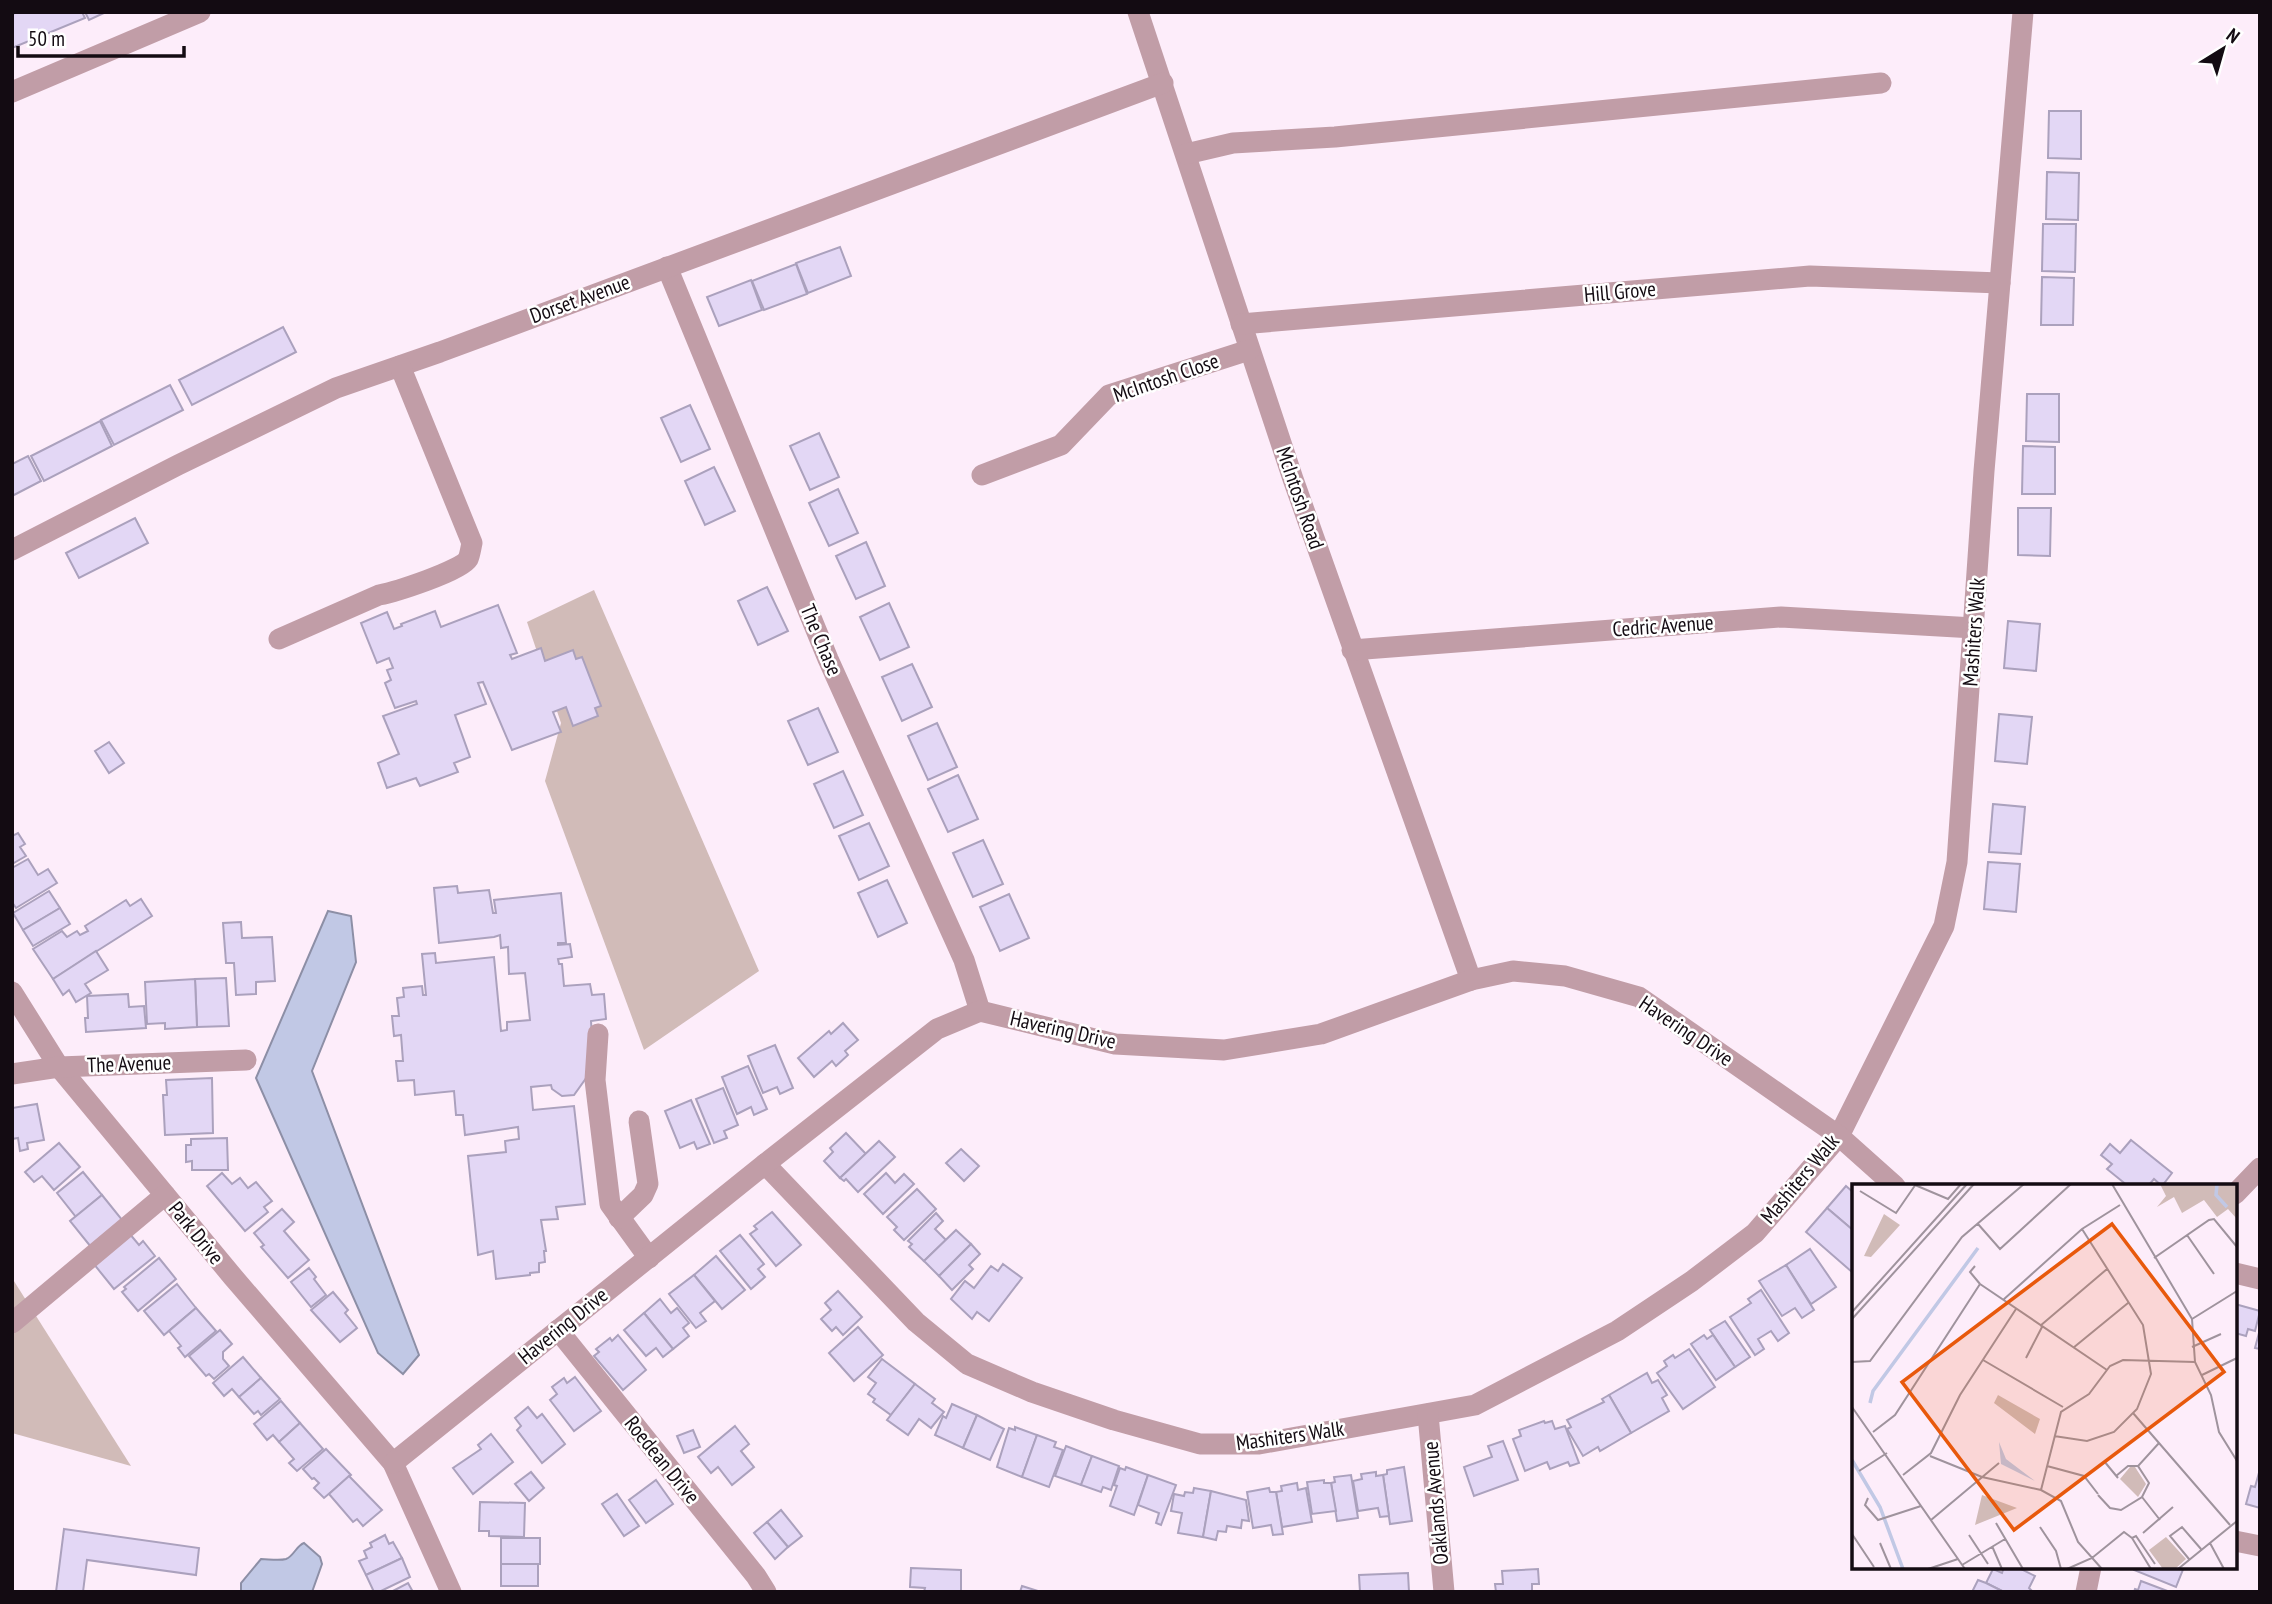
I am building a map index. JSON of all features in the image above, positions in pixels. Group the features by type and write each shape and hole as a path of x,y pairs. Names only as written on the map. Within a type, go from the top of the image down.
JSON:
{"street":[{"path":"12,92 200,12"},
{"name":"McIntosh Road","path":"1138,12 1249,350 1352,650 1471,980"},
{"name":"Mashiters Walk","path":"765,1164 916,1322 967,1364 1032,1392 1114,1420 1200,1444 1259,1444 1475,1405 1617,1331 1692,1281 1755,1233 1839,1136 1944,926 1957,862 1984,471 2024,12"},
{"name":"Dorset Avenue","path":"12,550 336,388 1163,83"},
{"path":"1186,154 1259,141 1335,137 1881,83"},
{"name":"The Chase","path":"667,267 828,659 964,960 980,1011"},
{"name":"Hill Grove","path":"1241,324 1810,276 2000,284"},
{"name":"McIntosh Close","path":"982,475 1061,445 1109,395 1249,350"},
{"path":"279,639 379,595 459,567 468,559 472,543 400,366"},
{"name":"Cedric Avenue","path":"1352,650 1781,617 1974,628"},
{"name":"Havering Drive","path":"393,1463 937,1029 980,1011 1115,1044 1224,1050 1321,1034 1471,980 1513,971 1565,976 1639,997 1839,1136 1893,1184"},
{"name":"Park Drive","path":"12,992 59,1067 393,1463 452,1592"},
{"path":"598,1034 595,1080 610,1204 649,1258"},
{"name":"The Avenue","path":"12,1074 59,1067 246,1060"},
{"path":"619,1218 643,1195 648,1184 639,1121"},
{"path":"2237,1192 2260,1168"},
{"path":"12,1323 165,1195"},
{"path":"2237,1273 2260,1279"},
{"name":"Roedean Drive","path":"558,1329 766,1592"},
{"name":"Oaklands Avenue","path":"1428,1414 1444,1592"},
{"path":"2237,1541 2260,1546"},
{"path":"2087,1592 2091,1569"}],"shaded area":[{"path":"594,590 759,971 644,1050 545,781 561,723 527,622"},
{"path":"12,1278 131,1466 12,1433"}],"water":[{"path":"328,911 351,916 356,962 312,1071 419,1355 403,1374 378,1353 256,1078"},
{"path":"304,1543 320,1557 322,1564 312,1592 241,1592 241,1583 261,1559 286,1559"}],"building":[{"path":"82,12 85,18 12,48 12,14"},
{"path":"85,12 106,12 89,20"},
{"path":"2049,111 2081,111 2081,159 2048,158"},
{"path":"2047,172 2079,173 2078,220 2046,219"},
{"path":"2043,224 2076,224 2075,272 2042,271"},
{"path":"840,247 851,276 808,293 796,263"},
{"path":"796,264 807,294 764,310 752,281"},
{"path":"2042,277 2074,278 2073,325 2041,325"},
{"path":"751,280 762,310 719,326 707,297"},
{"path":"283,327 296,352 192,405 179,380"},
{"path":"170,385 183,410 114,445 101,420"},
{"path":"2027,394 2059,394 2059,442 2026,441"},
{"path":"690,405 710,449 681,462 661,418"},
{"path":"100,421 112,446 44,481 31,456"},
{"path":"819,433 839,477 810,490 790,446"},
{"path":"2023,446 2055,447 2055,494 2022,494"},
{"path":"28,456 41,481 12,496 12,464"},
{"path":"714,467 735,511 705,525 685,481"},
{"path":"838,489 858,533 829,546 809,503"},
{"path":"2018,508 2051,508 2050,556 2018,555"},
{"path":"135,518 148,543 79,578 66,553"},
{"path":"866,542 885,586 856,599 836,556"},
{"path":"767,587 788,631 758,645 738,601"},
{"path":"889,603 909,647 880,660 860,617"},
{"path":"498,605 517,653 510,655 512,659 541,648 545,661 573,650 576,659 582,657 601,706 595,708 598,716 573,726 566,707 553,712 561,732 512,750 483,682 478,683 486,704 455,715 470,757 454,763 458,772 420,786 416,778 387,788 378,763 399,754 383,716 417,704 416,701 395,708 385,683 391,680 387,670 393,668 389,658 377,663 361,623 387,612 394,629 435,611 441,627"},
{"path":"2008,621 2040,624 2036,671 2004,668"},
{"path":"912,664 932,707 902,721 882,677"},
{"path":"818,708 838,752 808,765 788,721"},
{"path":"1999,714 2032,717 2027,764 1995,761"},
{"path":"937,723 957,767 928,780 908,736"},
{"path":"109,742 124,763 109,773 95,751"},
{"path":"843,771 863,815 834,828 814,784"},
{"path":"958,775 978,819 948,832 928,789"},
{"path":"1993,804 2025,807 2021,854 1989,852"},
{"path":"869,823 889,866 859,880 839,836"},
{"path":"18,833 25,844 20,847 26,856 12,864 12,836"},
{"path":"983,840 1003,884 973,897 953,853"},
{"path":"28,859 38,875 48,869 57,883 16,908 12,902 12,868"},
{"path":"1988,862 2020,864 2016,912 1984,909"},
{"path":"887,880 907,923 878,937 858,893"},
{"path":"457,886 458,893 489,890 493,913 496,913 494,900 561,893 566,943 558,945 570,944 572,957 558,959 559,964 562,964 564,986 590,984 592,995 604,994 606,1019 591,1021 594,1067 574,1095 562,1096 552,1089 551,1085 531,1087 533,1110 574,1106 585,1204 556,1207 558,1219 541,1220 545,1262 539,1263 539,1272 530,1275 496,1279 493,1251 478,1255 468,1156 506,1152 505,1141 519,1139 518,1127 465,1135 463,1115 456,1115 454,1091 415,1095 414,1080 398,1081 396,1061 403,1061 401,1035 394,1036 392,1016 399,1016 397,998 404,997 403,988 422,986 423,995 426,995 422,954 435,953 436,963 494,957 501,1031 507,1030 507,1022 530,1020 525,973 509,974 508,947 501,948 500,935 439,943 434,888"},
{"path":"49,891 60,908 23,930 13,913"},
{"path":"1009,894 1029,938 1000,951 980,907"},
{"path":"141,899 152,916 53,979 33,949 62,931 67,937 77,931 80,935 88,931 85,926 126,900 130,906"},
{"path":"60,908 70,924 33,946 23,930"},
{"path":"241,922 242,938 272,937 275,981 256,982 256,994 236,995 234,963 226,963 223,923"},
{"path":"96,951 108,970 85,984 91,993 76,1002 69,990 63,995 53,979"},
{"path":"226,978 229,1026 197,1027 195,979"},
{"path":"195,979 197,1027 165,1029 165,1023 147,1024 145,982"},
{"path":"128,994 129,1007 144,1006 146,1028 86,1032 87,996"},
{"path":"843,1023 858,1040 845,1051 848,1055 836,1066 832,1061 814,1077 798,1058 829,1031 831,1034"},
{"path":"775,1045 793,1088 780,1094 777,1087 763,1093 748,1056"},
{"path":"748,1066 767,1109 754,1115 751,1107 737,1114 722,1077"},
{"path":"212,1078 213,1133 165,1135 163,1095 167,1095 166,1080"},
{"path":"723,1088 738,1125 724,1131 727,1138 714,1143 696,1099"},
{"path":"691,1100 710,1144 697,1149 694,1142 680,1148 665,1111"},
{"path":"37,1104 44,1140 27,1143 28,1149 20,1151 18,1138 12,1139 12,1108"},
{"path":"846,1133 866,1154 840,1178 824,1161 833,1152 830,1148"},
{"path":"227,1138 228,1170 192,1170 192,1161 186,1162 186,1145 191,1145 191,1139"},
{"path":"2131,1140 2172,1173 2164,1184 2154,1179 2150,1184 2126,1184 2107,1169 2112,1164 2101,1155 2110,1144 2120,1153"},
{"path":"879,1141 895,1157 858,1192 846,1179 844,1181 840,1178"},
{"path":"59,1143 80,1167 54,1190 42,1176 34,1182 25,1172"},
{"path":"961,1149 979,1166 964,1181 946,1163"},
{"path":"83,1172 102,1195 76,1217 57,1193"},
{"path":"222,1173 232,1184 240,1178 248,1188 256,1182 272,1201 264,1207 268,1212 245,1231 207,1186"},
{"path":"886,1173 895,1183 904,1174 914,1184 883,1214 864,1194"},
{"path":"1846,1186 1852,1191 1852,1229 1827,1208"},
{"path":"917,1189 936,1209 904,1240 887,1217"},
{"path":"102,1195 123,1221 91,1247 70,1221"},
{"path":"1827,1208 1852,1229 1852,1272 1806,1232"},
{"path":"282,1209 294,1222 284,1231 309,1260 288,1278 261,1247 264,1245 254,1233"},
{"path":"772,1212 801,1245 776,1266 750,1234 757,1229 754,1226"},
{"path":"936,1213 943,1221 935,1229 946,1240 924,1261 909,1247 912,1244 908,1241"},
{"path":"956,1230 971,1244 939,1276 924,1261"},
{"path":"129,1233 139,1245 143,1241 155,1256 114,1289 93,1263"},
{"path":"740,1235 764,1264 758,1269 765,1277 751,1289 720,1251"},
{"path":"971,1244 980,1254 969,1265 973,1269 952,1290 939,1276"},
{"path":"1810,1249 1836,1287 1811,1304 1786,1265"},
{"path":"716,1256 745,1290 722,1309 694,1275"},
{"path":"159,1258 176,1279 138,1311 122,1292 126,1289 124,1287"},
{"path":"1003,1264 1022,1278 989,1321 977,1312 972,1319 951,1299 965,1281 974,1288 991,1266 998,1271"},
{"path":"1786,1265 1814,1310 1802,1318 1795,1308 1782,1316 1759,1281"},
{"path":"309,1268 326,1295 311,1307 291,1282"},
{"path":"694,1275 715,1301 700,1313 706,1321 696,1328 669,1294"},
{"path":"177,1284 196,1308 164,1335 144,1311"},
{"path":"1761,1290 1789,1333 1778,1341 1771,1331 1758,1339 1764,1349 1755,1355 1730,1317 1751,1303 1748,1299"},
{"path":"838,1291 862,1317 843,1335 836,1327 832,1331 821,1319 831,1310 825,1303"},
{"path":"333,1292 348,1310 345,1313 357,1328 340,1342 311,1310"},
{"path":"660,1299 671,1313 677,1308 689,1323 683,1328 689,1336 673,1349 644,1313"},
{"path":"2237,1305 2260,1311 2255,1331 2248,1329 2246,1336 2237,1334"},
{"path":"196,1308 216,1331 185,1357 178,1348 181,1346 169,1331"},
{"path":"644,1313 673,1349 663,1357 656,1348 646,1356 624,1330"},
{"path":"1725,1321 1750,1357 1735,1367 1710,1330"},
{"path":"858,1327 883,1355 854,1381 829,1353"},
{"path":"2260,1329 2260,1349 2255,1348"},
{"path":"220,1330 232,1344 223,1352 223,1359 229,1366 214,1379 209,1374 206,1376 189,1356"},
{"path":"618,1335 646,1370 623,1390 594,1356 599,1352 596,1349"},
{"path":"1704,1335 1707,1339 1713,1335 1735,1367 1716,1380 1691,1344"},
{"path":"1689,1349 1715,1387 1683,1409 1657,1373 1667,1366 1664,1361"},
{"path":"243,1357 261,1378 239,1397 232,1389 224,1396 213,1383"},
{"path":"882,1359 915,1384 891,1415 873,1402 875,1399 868,1394 876,1383 868,1377"},
{"path":"1647,1373 1652,1383 1658,1380 1667,1395 1662,1398 1669,1411 1631,1433 1609,1395"},
{"path":"575,1377 601,1411 574,1431 550,1400 557,1394 552,1387 564,1378 567,1383"},
{"path":"261,1378 280,1399 261,1415 258,1411 254,1414 239,1397"},
{"path":"915,1384 935,1399 932,1403 944,1412 931,1428 919,1419 908,1435 887,1420"},
{"path":"1609,1395 1631,1433 1600,1451 1598,1447 1583,1456 1567,1429 1571,1427 1567,1420 1604,1402 1602,1399"},
{"path":"281,1401 300,1423 279,1442 273,1435 267,1440 254,1424"},
{"path":"952,1404 977,1415 963,1448 935,1435 943,1416 946,1418"},
{"path":"528,1407 537,1418 542,1414 565,1444 542,1463 517,1430 521,1426 515,1418"},
{"path":"977,1415 1004,1429 990,1460 963,1448"},
{"path":"1544,1421 1552,1421 1555,1429 1565,1426 1579,1463 1570,1466 1568,1462 1550,1469 1547,1462 1525,1471 1513,1439 1521,1436 1519,1430"},
{"path":"300,1423 323,1449 297,1471 289,1463 294,1459 279,1442"},
{"path":"735,1426 749,1444 741,1451 754,1467 732,1485 718,1467 711,1473 698,1457"},
{"path":"1015,1427 1037,1435 1022,1477 997,1467 1009,1428 1015,1430"},
{"path":"693,1430 700,1447 684,1453 677,1436"},
{"path":"491,1434 513,1462 473,1494 453,1468 481,1449 478,1445"},
{"path":"1037,1435 1056,1442 1054,1447 1063,1450 1049,1487 1022,1477"},
{"path":"1503,1441 1518,1480 1474,1496 1464,1467 1492,1457 1488,1446"},
{"path":"1066,1446 1092,1456 1081,1485 1055,1476"},
{"path":"326,1449 351,1475 324,1498 314,1488 319,1483 303,1469"},
{"path":"1092,1456 1119,1466 1111,1490 1103,1487 1101,1492 1081,1485"},
{"path":"1126,1467 1148,1475 1134,1515 1110,1506 1120,1468 1125,1470"},
{"path":"1404,1467 1412,1521 1390,1524 1383,1475 1387,1474 1387,1470"},
{"path":"2260,1469 2260,1508 2246,1504"},
{"path":"531,1472 544,1488 529,1501 515,1484"},
{"path":"1376,1472 1376,1476 1383,1475 1389,1516 1380,1517 1378,1508 1358,1511 1353,1481 1362,1479 1361,1474"},
{"path":"1148,1475 1176,1485 1161,1525 1156,1523 1159,1513 1138,1505"},
{"path":"1351,1475 1358,1518 1337,1521 1331,1483 1335,1482 1334,1477"},
{"path":"349,1476 382,1510 363,1526 357,1519 353,1522 329,1494"},
{"path":"656,1480 673,1504 646,1523 629,1500"},
{"path":"1324,1480 1324,1483 1331,1483 1336,1511 1312,1514 1307,1482"},
{"path":"1297,1483 1298,1490 1306,1488 1312,1522 1282,1527 1276,1492 1282,1491 1281,1486"},
{"path":"1194,1488 1211,1491 1203,1537 1178,1533 1182,1513 1171,1511 1174,1494 1184,1496 1185,1492 1193,1493"},
{"path":"1269,1488 1270,1492 1276,1492 1283,1534 1273,1535 1271,1525 1253,1528 1247,1492"},
{"path":"1211,1491 1246,1500 1249,1521 1242,1520 1241,1528 1227,1526 1226,1532 1218,1531 1216,1540 1203,1537"},
{"path":"617,1494 639,1526 624,1536 602,1504"},
{"path":"480,1502 525,1503 524,1537 489,1536 489,1531 479,1531"},
{"path":"781,1510 802,1536 788,1547 767,1522"},
{"path":"767,1522 788,1547 775,1559 754,1533"},
{"path":"64,1529 199,1548 196,1575 87,1560 83,1592 56,1592"},
{"path":"385,1535 389,1544 393,1542 402,1558 366,1575 359,1561 367,1558 364,1551 372,1547 370,1543"},
{"path":"501,1538 540,1538 540,1564 501,1564"},
{"path":"402,1558 410,1577 374,1592 366,1575"},
{"path":"501,1564 538,1564 538,1586 501,1586"},
{"path":"911,1568 961,1570 961,1592 924,1592 925,1588 910,1587"},
{"path":"1538,1569 1539,1584 1532,1584 1532,1592 1496,1592 1495,1584 1503,1584 1502,1571"},
{"path":"1993,1569 2002,1573 2003,1569 2021,1569 2035,1576 2029,1588 2033,1592 2004,1592 1986,1583"},
{"path":"2134,1569 2183,1569 2176,1587"},
{"path":"1408,1573 1409,1592 1360,1592 1359,1575"},
{"path":"1978,1580 1986,1583 2004,1592 1972,1592"},
{"path":"2141,1581 2170,1592 2134,1592 2135,1589 2138,1590"},
{"path":"408,1583 413,1592 391,1592"},
{"path":"1022,1586 1041,1592 1020,1592"}]}
